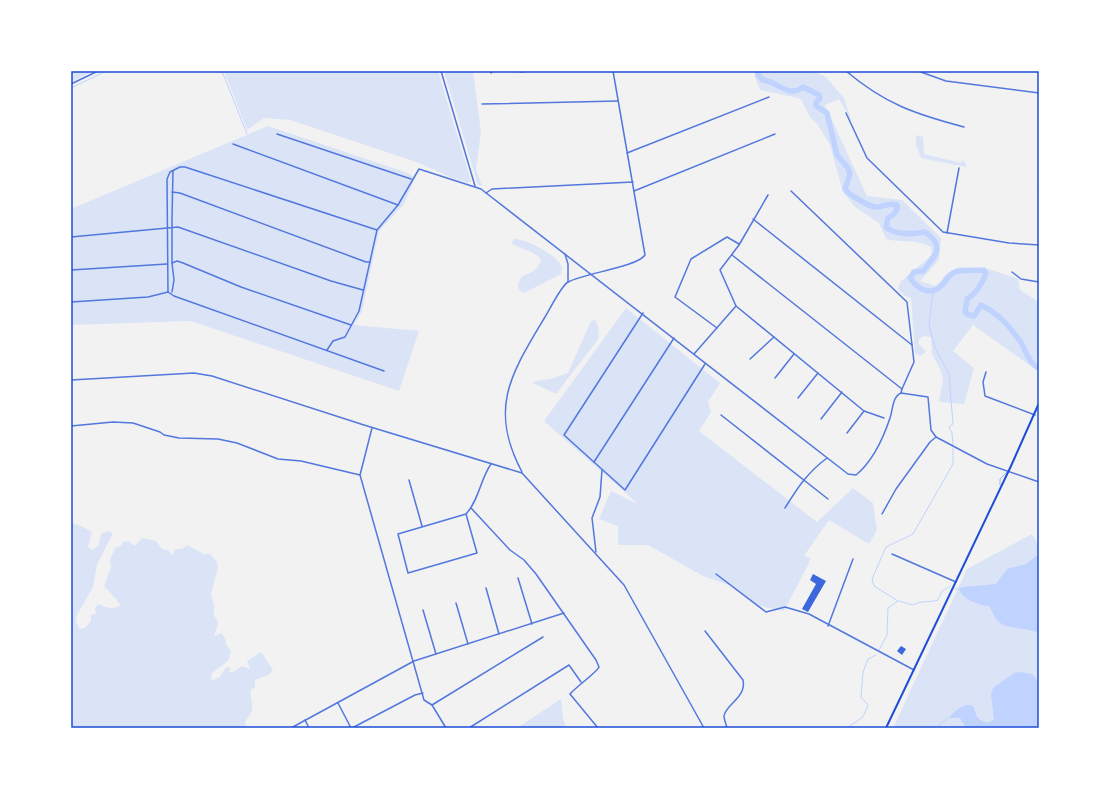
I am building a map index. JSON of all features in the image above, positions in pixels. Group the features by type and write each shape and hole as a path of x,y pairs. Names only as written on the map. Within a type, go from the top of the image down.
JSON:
{"main road":[{"path":"886,728 1035,415 1039,403"}],"street":[{"path":"71,84 93,72 98,71"},
{"path":"441,71 475,187"},
{"path":"519,71 528,71"},
{"path":"568,282 638,261 645,255 613,71"},
{"path":"846,71 883,99 930,118 964,128"},
{"path":"918,71 946,81 1039,93"},
{"path":"627,153 769,97"},
{"path":"482,104 618,101"},
{"path":"846,113 867,158 943,232 1009,243 1039,245"},
{"path":"277,134 411,179"},
{"path":"634,191 775,134"},
{"path":"233,144 398,205"},
{"path":"168,292 166,227 167,179 170,172 180,167 185,167 377,230"},
{"path":"947,233 959,168"},
{"path":"327,350 333,340 345,337 359,311 377,230 398,205 411,179 419,169 475,187 486,193 827,458 848,474 856,475 865,468 876,449 890,418 895,400 902,389 914,362 908,302 791,191"},
{"path":"171,293 174,280 172,263 173,171"},
{"path":"486,193 492,189 632,182"},
{"path":"172,192 180,193 370,262"},
{"path":"768,195 739,245 720,270 736,306 864,411 884,418"},
{"path":"754,219 912,345"},
{"path":"71,238 172,227 363,290"},
{"path":"716,328 675,297 691,259 727,237 739,245"},
{"path":"565,254 568,264 568,282 521,358 505,404 506,431 513,454 522,472 624,585 704,728"},
{"path":"732,255 902,389"},
{"path":"172,263 177,261 240,287 351,325"},
{"path":"71,270 167,264"},
{"path":"1012,272 1021,279 1039,282"},
{"path":"71,302 148,297 168,292 187,301 384,371"},
{"path":"694,354 736,306"},
{"path":"643,314 564,435 625,490 705,364"},
{"path":"750,359 774,337"},
{"path":"594,462 674,338"},
{"path":"775,378 794,354"},
{"path":"986,372 983,382 985,396 1035,415"},
{"path":"71,380 194,373 212,376 372,428 522,472"},
{"path":"798,398 818,373"},
{"path":"821,419 842,392"},
{"path":"900,393 928,397 931,430 936,437 987,464 1039,482"},
{"path":"847,433 864,411"},
{"path":"720,415 828,499"},
{"path":"71,426 113,422 133,423 160,432 164,435 179,438 218,439 237,443 278,459 301,461 360,475"},
{"path":"372,428 360,475 424,700 432,705 446,728"},
{"path":"882,514 896,489 930,442 936,437"},
{"path":"785,508 803,479 827,458"},
{"path":"466,514 477,553 408,574 398,534 466,514 474,505 483,476 491,464"},
{"path":"596,553 592,518 600,497 602,470"},
{"path":"409,480 422,526"},
{"path":"471,508 510,550 524,560 564,613 599,667 598,670 580,682 570,694 598,728"},
{"path":"892,554 956,582"},
{"path":"828,626 853,559"},
{"path":"716,574 766,612 785,607 809,614 828,626 914,670"},
{"path":"518,578 532,624"},
{"path":"486,588 499,634"},
{"path":"456,603 468,644"},
{"path":"423,610 436,654"},
{"path":"291,728 414,661 564,613"},
{"path":"705,631 744,683 739,697 725,713 724,717 728,728"},
{"path":"432,705 543,637"},
{"path":"469,728 569,665 580,682"},
{"path":"338,703 351,728 415,695 423,693"},
{"path":"305,720 309,728"}],"lane":[{"path":"1001,487 1000,478 1008,472"}],"shaded area":[{"path":"71,71 93,71 71,82"},
{"path":"224,71 438,71 471,181 468,183 452,178 419,163 290,120 264,118 247,130"},
{"path":"444,71 473,71 481,132 476,169 482,186 478,185"},
{"path":"755,71 813,71 826,77 844,98 852,122 839,99 825,105 867,196 902,200 941,238 939,260 920,281 936,286 945,275 958,267 989,269 1018,279 1020,290 1039,302 1039,372 973,325 953,351 974,368 964,404 939,402 943,379 941,371 932,354 931,337 924,336 920,338 918,343 926,352 920,356 915,353 911,298 905,296 898,289 900,282 932,255 931,247 915,242 886,239 879,223 855,207 843,192 830,145 818,125 810,117 802,101 798,98 760,90 755,77"},
{"path":"268,126 408,173 415,178 404,204 379,231 362,311 354,325 419,331 399,391 191,321 71,325 71,209"},
{"path":"916,135 923,137 924,154 961,163 962,160 966,163 966,167 921,158 916,145"},
{"path":"514,239 526,241 549,253 560,263 562,268 561,274 524,293 519,290 518,285 521,277 536,269 541,260 538,256 531,252 511,243"},
{"path":"626,308 720,383 708,402 711,412 699,431 817,522 853,488 873,503 877,530 869,544 829,520 806,553 805,556 810,558 809,563 784,611 760,606 731,586 703,576 648,545 618,545 618,526 599,519 611,491 638,504 544,421"},
{"path":"595,320 598,326 599,338 556,394 533,383 535,381 550,379 568,373 591,321"},
{"path":"71,523 92,532 88,547 92,550 98,546 101,534 107,531 113,533 97,565 93,587 77,615 76,622 80,629 85,628 91,621 91,615 96,614 95,608 98,604 110,608 115,608 121,605 104,586 111,567 110,560 115,548 121,546 123,542 128,541 135,546 142,538 156,541 162,549 168,550 172,556 175,549 182,549 187,545 204,554 210,554 217,562 218,568 211,594 214,605 214,616 218,621 218,626 214,636 222,633 226,641 225,643 231,651 228,661 212,673 211,681 220,677 226,667 231,668 229,672 233,672 242,666 250,669 247,661 261,652 273,670 270,674 255,680 255,688 251,689 252,711 245,723 248,728 71,728"},
{"path":"1032,534 1039,546 1039,728 893,728 967,569"},
{"path":"561,699 563,717 567,728 517,728"}],"water":[{"path":"1039,554 1039,633 1003,625 996,619 989,606 981,605 967,599 963,596 959,589 962,587 996,584 1007,569 1026,564"},
{"path":"1020,672 1032,674 1039,682 1039,728 966,728 960,718 948,718 959,708 969,705 973,706 980,720 987,723 994,720 991,694 993,688 1014,673"}],"building":[{"path":"813,574 826,581 808,612 802,609 816,584 810,580"},
{"path":"901,646 906,649 902,655 897,651"}],"waterway":[{"path":"71,88 106,71"},
{"path":"222,71 247,134"},
{"path":"759,71 758,75 763,80 793,91 803,87 819,95 820,99 816,102 816,106 827,113 837,155 848,168 850,174 845,189 850,194 858,200 875,207 891,204 897,205 897,209 894,214 888,218 886,227 900,233 910,234 925,232 935,242 937,247 934,256 923,271 914,272 910,278 913,282 924,290 932,291 941,286 953,273 984,270 986,274 980,285 973,295 967,299 965,312 974,316 981,305 993,312 1012,330 1032,363 1039,368"},
{"path":"933,291 929,325 935,348 949,374 953,424 949,427 952,433 953,445"},
{"path":"879,650 887,635 888,608 898,601 874,586 872,579 886,547 913,534 953,464 953,448"},
{"path":"899,601 913,605 938,600 942,591 950,586"},
{"path":"847,728 863,717 868,705 861,697 863,672 868,659 876,655"},
{"path":"936,728 948,718"}]}
